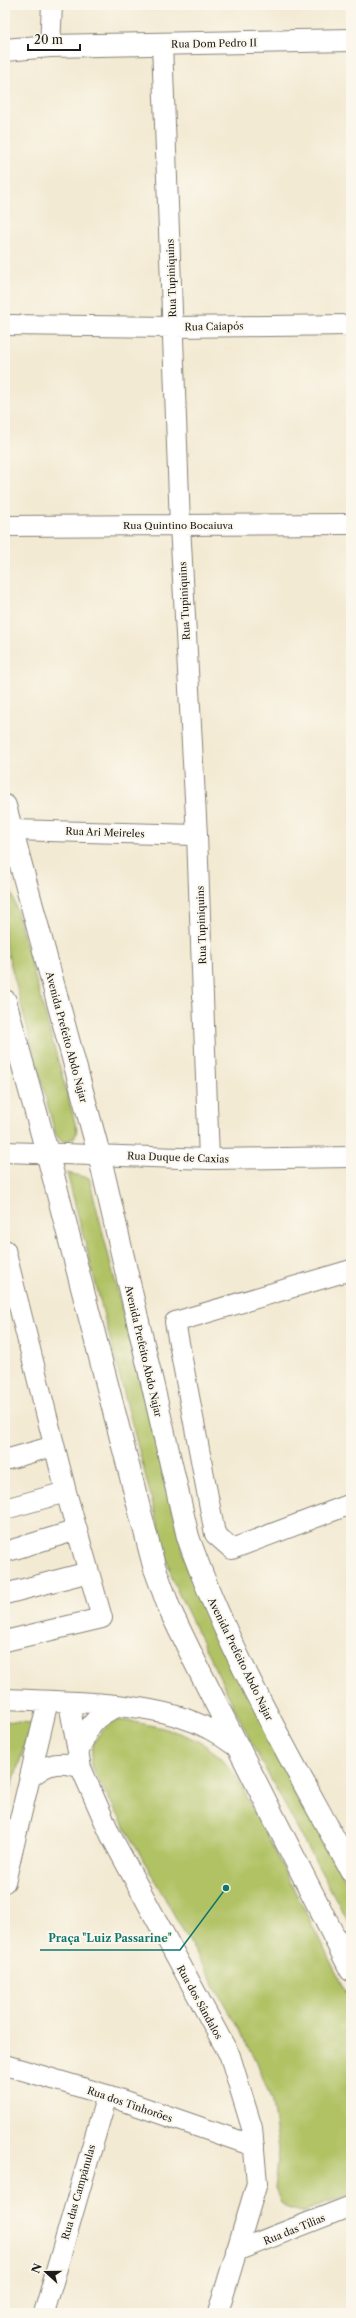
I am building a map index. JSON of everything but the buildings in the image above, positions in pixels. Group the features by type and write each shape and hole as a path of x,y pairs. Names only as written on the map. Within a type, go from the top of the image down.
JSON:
{"main road":[{"name":"Rua Dom Pedro II","path":"5,50 50,46 351,40"},
{"name":"Avenida Prefeito Abdo Najar","path":"5,806 12,830 14,864 99,1154 188,1537 206,1588 230,1639 351,1870"},
{"path":"5,1001 47,1152 154,1566 170,1610 237,1747 351,1970"}],"street":[{"path":"50,46 52,5"},
{"name":"Rua Tupiniquins","path":"162,44 180,525 197,835 209,1159"},
{"name":"Rua Caiapós","path":"5,325 173,327 351,325"},
{"name":"Rua Quintino Bocaiuva","path":"5,526 351,524"},
{"name":"Rua Ari Meireles","path":"12,830 197,835"},
{"name":"Rua Duque de Caxias","path":"5,1152 47,1152 209,1159 351,1157"},
{"path":"5,1250 66,1492 102,1618 5,1641"},
{"path":"351,1270 175,1322 214,1534 232,1549 351,1504"},
{"path":"5,1460 54,1446"},
{"path":"5,1509 66,1492"},
{"path":"5,1552 77,1530"},
{"path":"5,1594 89,1572"},
{"path":"5,1699 151,1709 181,1717 208,1728 237,1747"},
{"path":"5,1882 48,1701"},
{"name":"Rua dos Sândalos","path":"69,1703 79,1761 111,1836 230,2056 252,2128 257,2183 218,2313"},
{"path":"31,1777 50,1764 79,1761 93,1720 105,1712 121,1706"},
{"name":"Rua dos Tinhorões","path":"5,2065 106,2095 254,2146"},
{"name":"Rua das Campânulas","path":"44,2313 106,2095"},
{"name":"Rua das Tílias","path":"236,2251 351,2206"}],"green space":[{"path":"5,884 11,890 77,1130 75,1137 65,1142 59,1139 55,1133 5,943"},
{"path":"67,1173 89,1178 188,1570 351,1891 351,1927 255,1750 173,1582"},
{"path":"118,1720 172,1730 185,1735 209,1748 219,1756 236,1775 351,2002 351,2194 302,2212 287,2208 281,2203 275,2189 279,2149 272,2103 257,2062 91,1767 92,1751 96,1739 105,1728"},
{"path":"5,1721 32,1723 5,1807"}],"place":[{"name":"Praça \"Luiz Passarine\"","path":"226,1888"}]}
